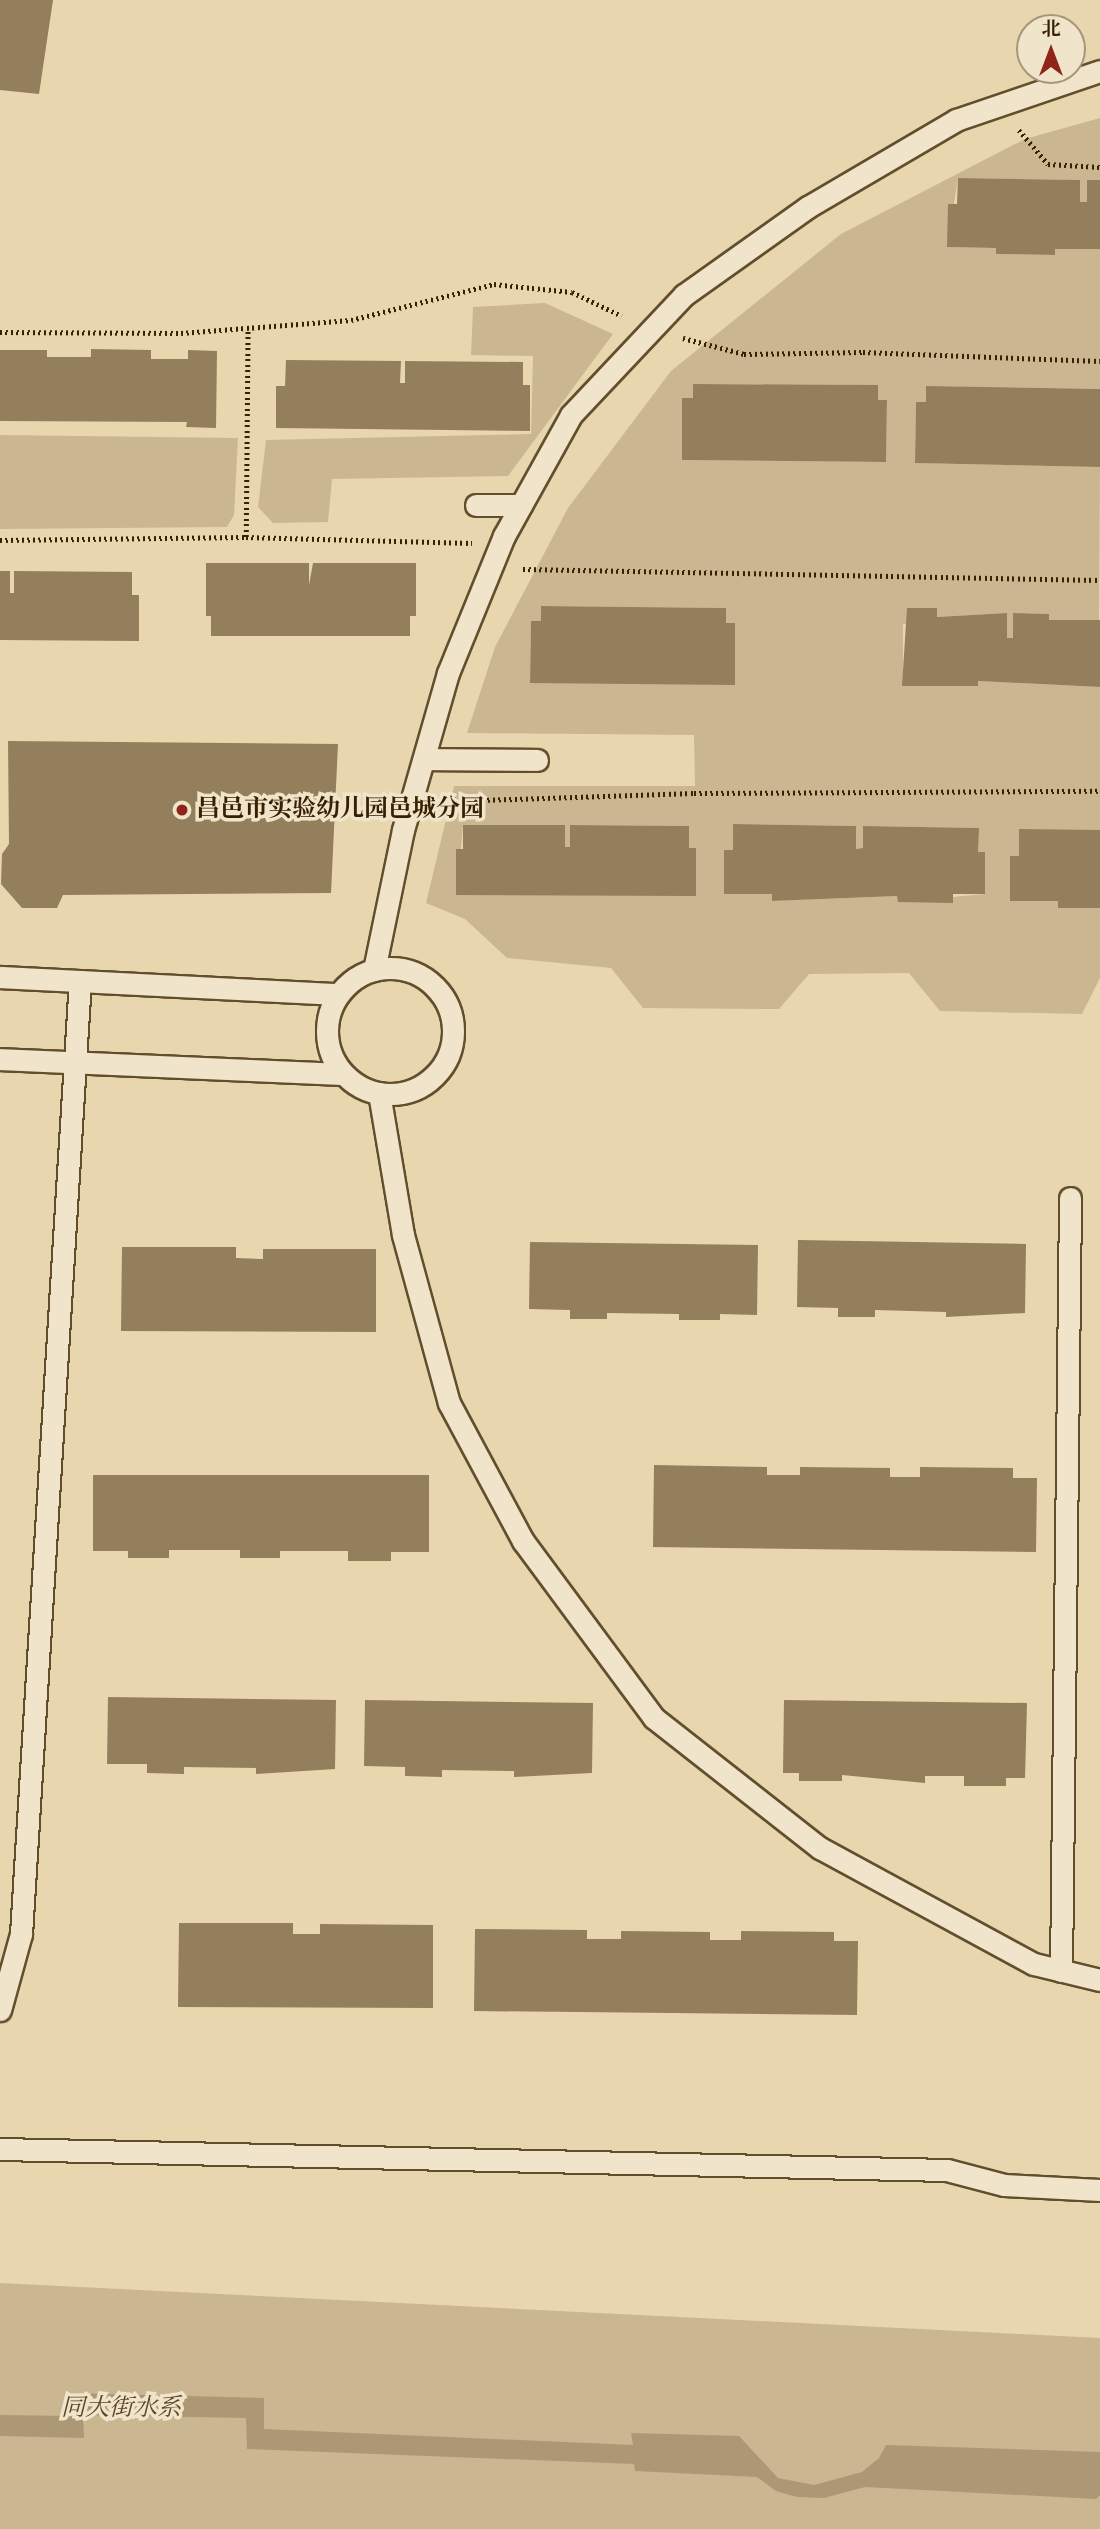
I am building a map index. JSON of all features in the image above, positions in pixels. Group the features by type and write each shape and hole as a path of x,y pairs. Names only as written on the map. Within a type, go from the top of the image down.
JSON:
{"lane":[{"path":"374,970 414,794 448,673 501,543 571,415 684,295 808,207 957,120 1100,71"},
{"path":"476,505 521,505"},
{"path":"424,759 537,760"},
{"path":"0,1059 343,1074 379,1093 399,1093 435,1075 453,1039 448,1008 431,983 414,972 374,970 354,979 338,994 329,1013 326,1034 331,1056 343,1074"},
{"path":"0,977 338,994"},
{"path":"0,2010 21,1934 80,981"},
{"path":"379,1093 403,1235 449,1403 523,1541 654,1718 820,1848 1034,1964 1100,1980"},
{"path":"1061,1971 1070,1198"},
{"path":"0,2149 947,2171 1004,2185 1100,2190"}],"path":[{"path":"998,105 1048,164 1100,167"},
{"path":"0,331 181,333 351,320 494,284 572,292 652,330 744,354 863,352 1100,361"},
{"path":"246,537 248,328"},
{"path":"0,540 246,537 501,543"},
{"path":"491,568 1100,579"},
{"path":"414,794 482,800 694,793 1100,791"}],"green space":[{"path":"1100,118 1100,180 1087,180 1087,202 1080,202 1080,180 958,178 947,247 996,248 997,254 1054,255 1055,249 1100,249 1100,389 926,386 926,402 916,402 915,463 1100,467 1099,620 1049,620 1049,614 1013,613 1013,638 1007,638 1007,613 937,617 937,608 908,608 907,624 903,624 903,686 977,686 978,681 1100,687 1100,830 1019,830 1019,856 1010,856 1058,901 1100,908 1100,978 1082,1014 940,1011 909,973 809,974 779,1009 643,1008 611,968 507,958 465,919 426,903 454,786 695,786 694,735 467,733 495,647 568,508 671,371 841,234 1025,139","holes":["694,384 877,385 878,400 887,401 886,462 682,460 682,398 693,398","542,606 725,608 726,623 735,623 735,684 530,682 531,621 541,621","734,824 856,826 856,849 863,848 863,826 978,828 978,852 985,852 985,894 899,902 897,896 772,901 772,894 724,894 724,851 733,850","463,825 565,825 565,847 570,847 571,825 688,826 689,848 696,849 696,895 457,895"]},
{"path":"545,303 613,334 508,476 332,479 328,522 273,523 258,507 266,440 531,434 533,356 471,355 473,307"},
{"path":"0,435 238,438 234,515 227,527 0,529"},
{"name":"同大街水系","path":"0,2283 1100,2338 1100,2529 0,2529"}],"shaded area":[{"path":"71,2393 264,2398 264,2429 633,2445 631,2433 739,2436 778,2478 814,2485 862,2472 879,2458 886,2445 1100,2452 1100,2495 1096,2499 865,2487 824,2498 797,2497 776,2491 757,2477 635,2471 634,2464 247,2449 246,2418 83,2415 84,2438 0,2436 0,2415 71,2416"}],"building":[{"path":"0,0 53,0 39,94 0,90"},
{"path":"958,178 1080,180 1080,202 1087,202 1087,180 1100,180 1100,249 1055,249 1055,255 996,254 996,248 947,247 948,204 957,204"},
{"path":"91,349 151,350 151,359 188,359 188,350 217,351 216,428 186,427 187,422 0,421 0,350 47,350 47,357 91,357"},
{"path":"286,360 401,361 400,383 405,383 405,361 523,362 523,385 530,385 530,431 276,428 276,386 285,386"},
{"path":"693,384 878,385 878,400 887,400 886,462 682,460 682,398 693,398"},
{"path":"926,386 1100,389 1100,467 915,463 916,402 926,402"},
{"path":"206,563 309,563 309,585 313,563 416,563 416,616 410,616 410,636 211,636 211,616 206,616"},
{"path":"0,571 10,571 10,593 14,593 14,571 132,572 132,595 139,595 139,641 0,640"},
{"path":"541,606 726,608 726,623 735,623 735,685 530,683 531,621 541,621"},
{"path":"907,608 937,608 937,617 1007,613 1007,638 1013,638 1013,613 1049,614 1049,620 1100,620 1100,687 978,681 978,686 902,686"},
{"path":"8,741 338,744 331,893 63,895 57,908 22,908 1,884 2,854 9,844"},
{"path":"733,824 856,826 856,849 863,848 863,826 979,828 978,852 985,852 985,894 953,894 953,903 898,902 897,896 772,901 772,894 724,894 724,850 733,850"},
{"path":"463,825 565,825 565,847 570,847 570,825 689,826 689,848 696,848 696,896 456,895 456,849 463,849"},
{"path":"1019,829 1100,830 1100,908 1058,908 1058,901 1010,901 1010,856 1019,856"},
{"path":"798,1240 1026,1244 1025,1313 946,1317 946,1312 875,1310 875,1317 838,1317 838,1308 797,1307"},
{"path":"530,1242 758,1245 757,1315 720,1314 720,1320 679,1320 679,1314 607,1313 607,1319 570,1319 570,1310 529,1309"},
{"path":"122,1247 236,1247 236,1258 263,1259 263,1249 376,1249 376,1332 121,1331"},
{"path":"654,1465 767,1467 767,1475 800,1475 800,1467 890,1468 890,1477 920,1477 920,1467 1013,1468 1013,1478 1037,1478 1036,1552 653,1547"},
{"path":"93,1475 429,1475 429,1552 391,1552 391,1561 348,1561 348,1551 280,1551 280,1558 240,1558 240,1550 169,1550 169,1558 128,1558 128,1551 93,1551"},
{"path":"108,1697 336,1700 335,1769 256,1774 256,1768 184,1767 184,1774 147,1773 147,1764 107,1764"},
{"path":"365,1700 593,1703 592,1773 514,1777 514,1771 442,1770 442,1777 405,1776 405,1767 364,1766"},
{"path":"784,1700 1027,1703 1025,1778 1006,1778 1006,1786 964,1786 964,1776 925,1776 925,1783 842,1775 842,1781 799,1781 799,1773 783,1773"},
{"path":"179,1923 293,1923 293,1934 320,1934 320,1924 433,1925 433,2008 178,2007"},
{"path":"475,1929 587,1930 587,1939 621,1939 621,1931 710,1932 710,1940 741,1940 741,1931 834,1932 834,1941 858,1941 857,2015 474,2011"}],"place":[{"name":"昌邑市实验幼儿园邑城分园","path":"182,810"}]}
